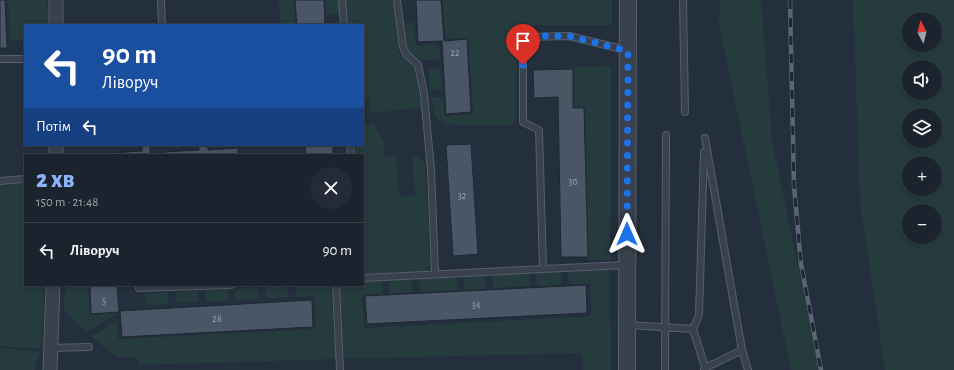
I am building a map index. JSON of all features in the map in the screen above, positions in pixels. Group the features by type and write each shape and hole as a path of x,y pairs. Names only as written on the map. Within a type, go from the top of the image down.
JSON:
{"street":[{"path":"56,0 56,24"},
{"path":"627,370 628,0"},
{"path":"50,370 53,286"}],"lane":[{"path":"161,0 162,24"},
{"path":"342,0 344,24"},
{"path":"397,0 403,47 406,54 418,65 424,94 431,170 434,274"},
{"path":"683,0 686,112"},
{"path":"543,269 539,130 523,122 524,36 569,36 628,51"},
{"path":"0,59 24,59"},
{"path":"665,370 666,135"},
{"path":"742,350 705,369 693,329 699,315 705,138 742,350 748,370"},
{"path":"0,181 24,179"},
{"path":"364,278 627,265"},
{"path":"138,288 200,286"},
{"path":"336,286 340,370"},
{"path":"627,325 664,326 693,329"},
{"path":"50,348 89,347"}],"green space":[{"path":"8,0 47,0 48,24 24,24 24,40 10,41"},
{"path":"279,0 294,0 295,24 280,24"},
{"path":"326,0 339,0 340,14 327,15"},
{"path":"345,0 392,0 395,9 400,55 414,67 422,108 370,113 369,98 364,99 364,24 347,24"},
{"path":"443,0 612,0 612,25 517,25 516,121 511,125 451,125 444,123 435,117 431,97 442,97 445,116 473,114 468,38 445,39"},
{"path":"720,0 761,0 772,140 819,370 791,370 719,24"},
{"path":"853,0 954,0 954,370 885,370 860,202"},
{"path":"406,23 414,23 416,45 439,44 440,59 420,60 415,59 411,55 407,45"},
{"path":"611,66 610,260 588,260 585,107 574,107 574,67"},
{"path":"440,67 442,89 430,90 428,69"},
{"path":"373,123 384,141 385,157 396,156 399,196 415,195 412,156 421,159 425,165 430,266 425,271 364,274 364,154 355,154 355,146 364,146 364,124"},
{"path":"24,184 24,286 44,286 42,349 0,346 0,185"},
{"path":"609,270 611,370 583,370 582,353 344,359 340,286 364,286 364,282 382,281 383,293 362,295 364,328 591,316 590,284 569,284 568,271"},
{"path":"561,272 561,285 537,286 536,273"},
{"path":"529,273 530,286 493,288 492,275"},
{"path":"485,275 486,289 464,290 463,276"},
{"path":"457,277 458,290 420,292 419,278"},
{"path":"412,279 413,292 390,294 389,280"},
{"path":"65,286 88,286 90,315 118,313 86,332 64,310"},
{"path":"287,286 288,297 266,299 265,287"},
{"path":"295,286 331,286 336,359 138,365 138,358 117,357 91,337 117,320 118,339 316,329 315,296 296,297"},
{"path":"257,287 258,299 235,300 234,289"},
{"path":"228,289 229,301 206,302 205,290"},
{"path":"197,291 198,302 176,303 176,292"},
{"path":"168,292 169,304 146,305 145,294"},
{"path":"0,348 41,352 34,370 0,370"}],"building":[{"path":"0,0 5,0 7,48 0,48"},
{"path":"295,0 324,0 325,24 297,24"},
{"path":"416,0 441,0 444,41 467,39 471,112 446,114 442,41 418,42"},
{"path":"573,69 573,108 584,108 588,257 561,257 558,97 534,98 533,70"},
{"path":"471,144 478,254 453,256 446,145"},
{"path":"142,146 150,146 150,154 113,154 113,153 142,151"},
{"path":"199,146 208,146 208,150 238,148 238,154 165,154 165,152 199,150"},
{"path":"305,146 333,146 333,154 306,154"},
{"path":"586,285 587,313 367,324 365,296"},
{"path":"90,286 117,286 119,312 91,314"},
{"path":"312,300 313,327 122,337 120,311"}],"railway":[{"path":"790,0 794,186 801,264 821,370"}],"route":[{"path":"523,65 524,36 569,36 628,51 627,234"}]}
